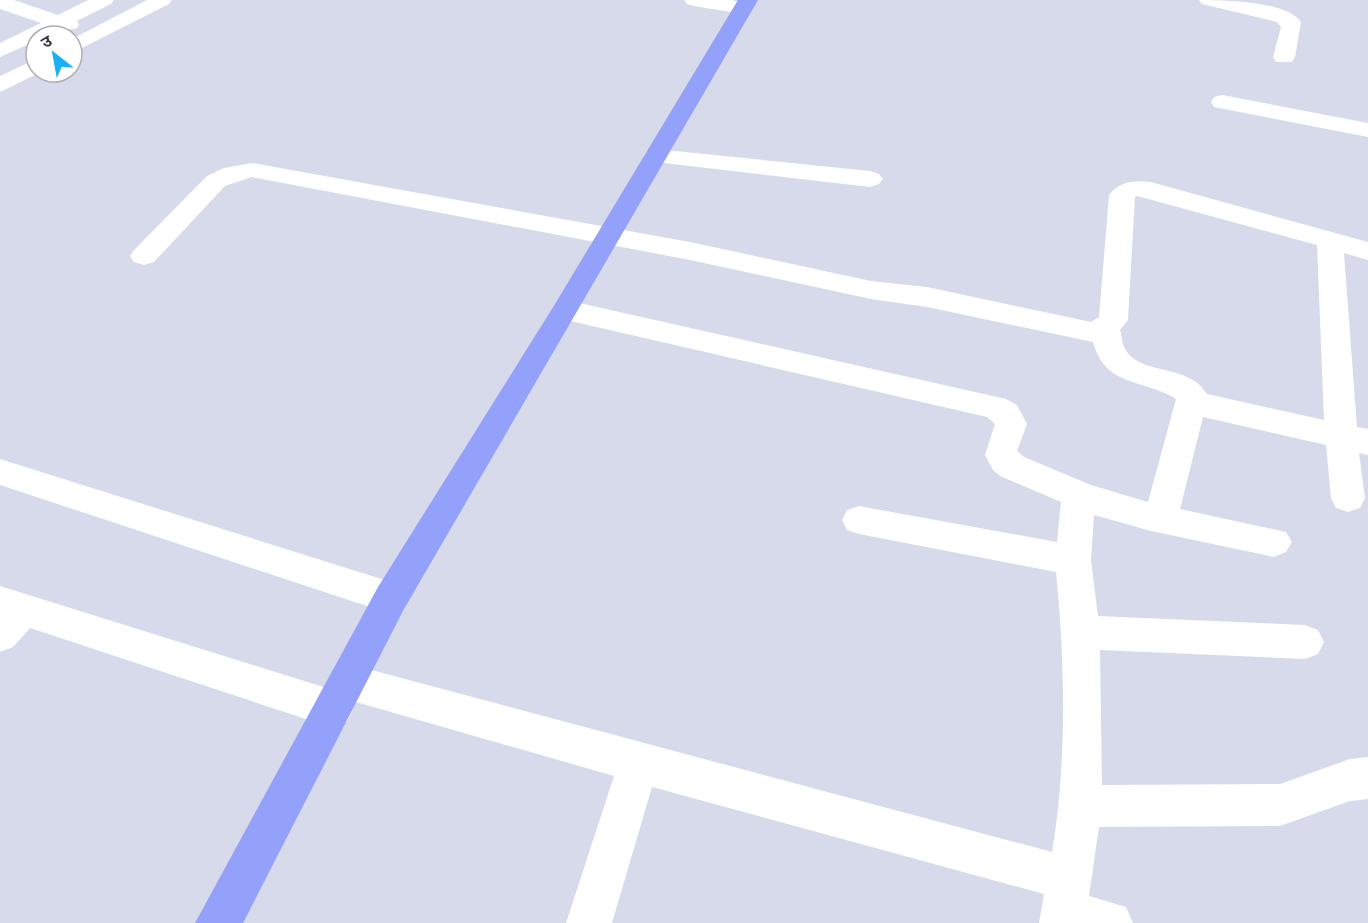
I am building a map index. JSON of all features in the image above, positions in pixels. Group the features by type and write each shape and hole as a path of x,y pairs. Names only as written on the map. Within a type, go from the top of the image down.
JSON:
{"main road":[{"path":"218,923 391,598 566,310 745,4"}],"street":[{"path":"0,51 104,0"},
{"path":"84,41 162,0"},
{"path":"694,0 745,4"},
{"path":"1209,0 1284,17 1291,22 1284,57"},
{"path":"0,2 95,35"},
{"path":"0,85 24,72"},
{"path":"1222,102 1368,129"},
{"path":"656,156 870,179"},
{"path":"144,256 216,181 233,172 252,170 610,236 871,290 927,297 1091,332 1105,328 1113,320 1122,195 1128,189 1151,190 1368,251"},
{"path":"1330,241 1354,438 1348,498"},
{"path":"566,310 995,407 1006,413 1011,423 1001,453 1004,460 1014,468 1098,502 1274,542"},
{"path":"1105,328 1112,354 1121,364 1186,389 1192,396 1161,518"},
{"path":"1192,403 1354,438"},
{"path":"0,472 391,598"},
{"path":"1064,905 1081,806 1081,632 1074,560 1078,495"},
{"path":"859,520 1074,560"},
{"path":"8,615 341,695 639,763 1064,905 1110,923"},
{"path":"1081,632 1305,642"},
{"path":"589,923 639,763"},
{"path":"1081,806 1280,805 1314,795 1350,780 1368,778"}],"shaded area":[{"path":"0,0 1368,0 1368,923 0,923"}]}
